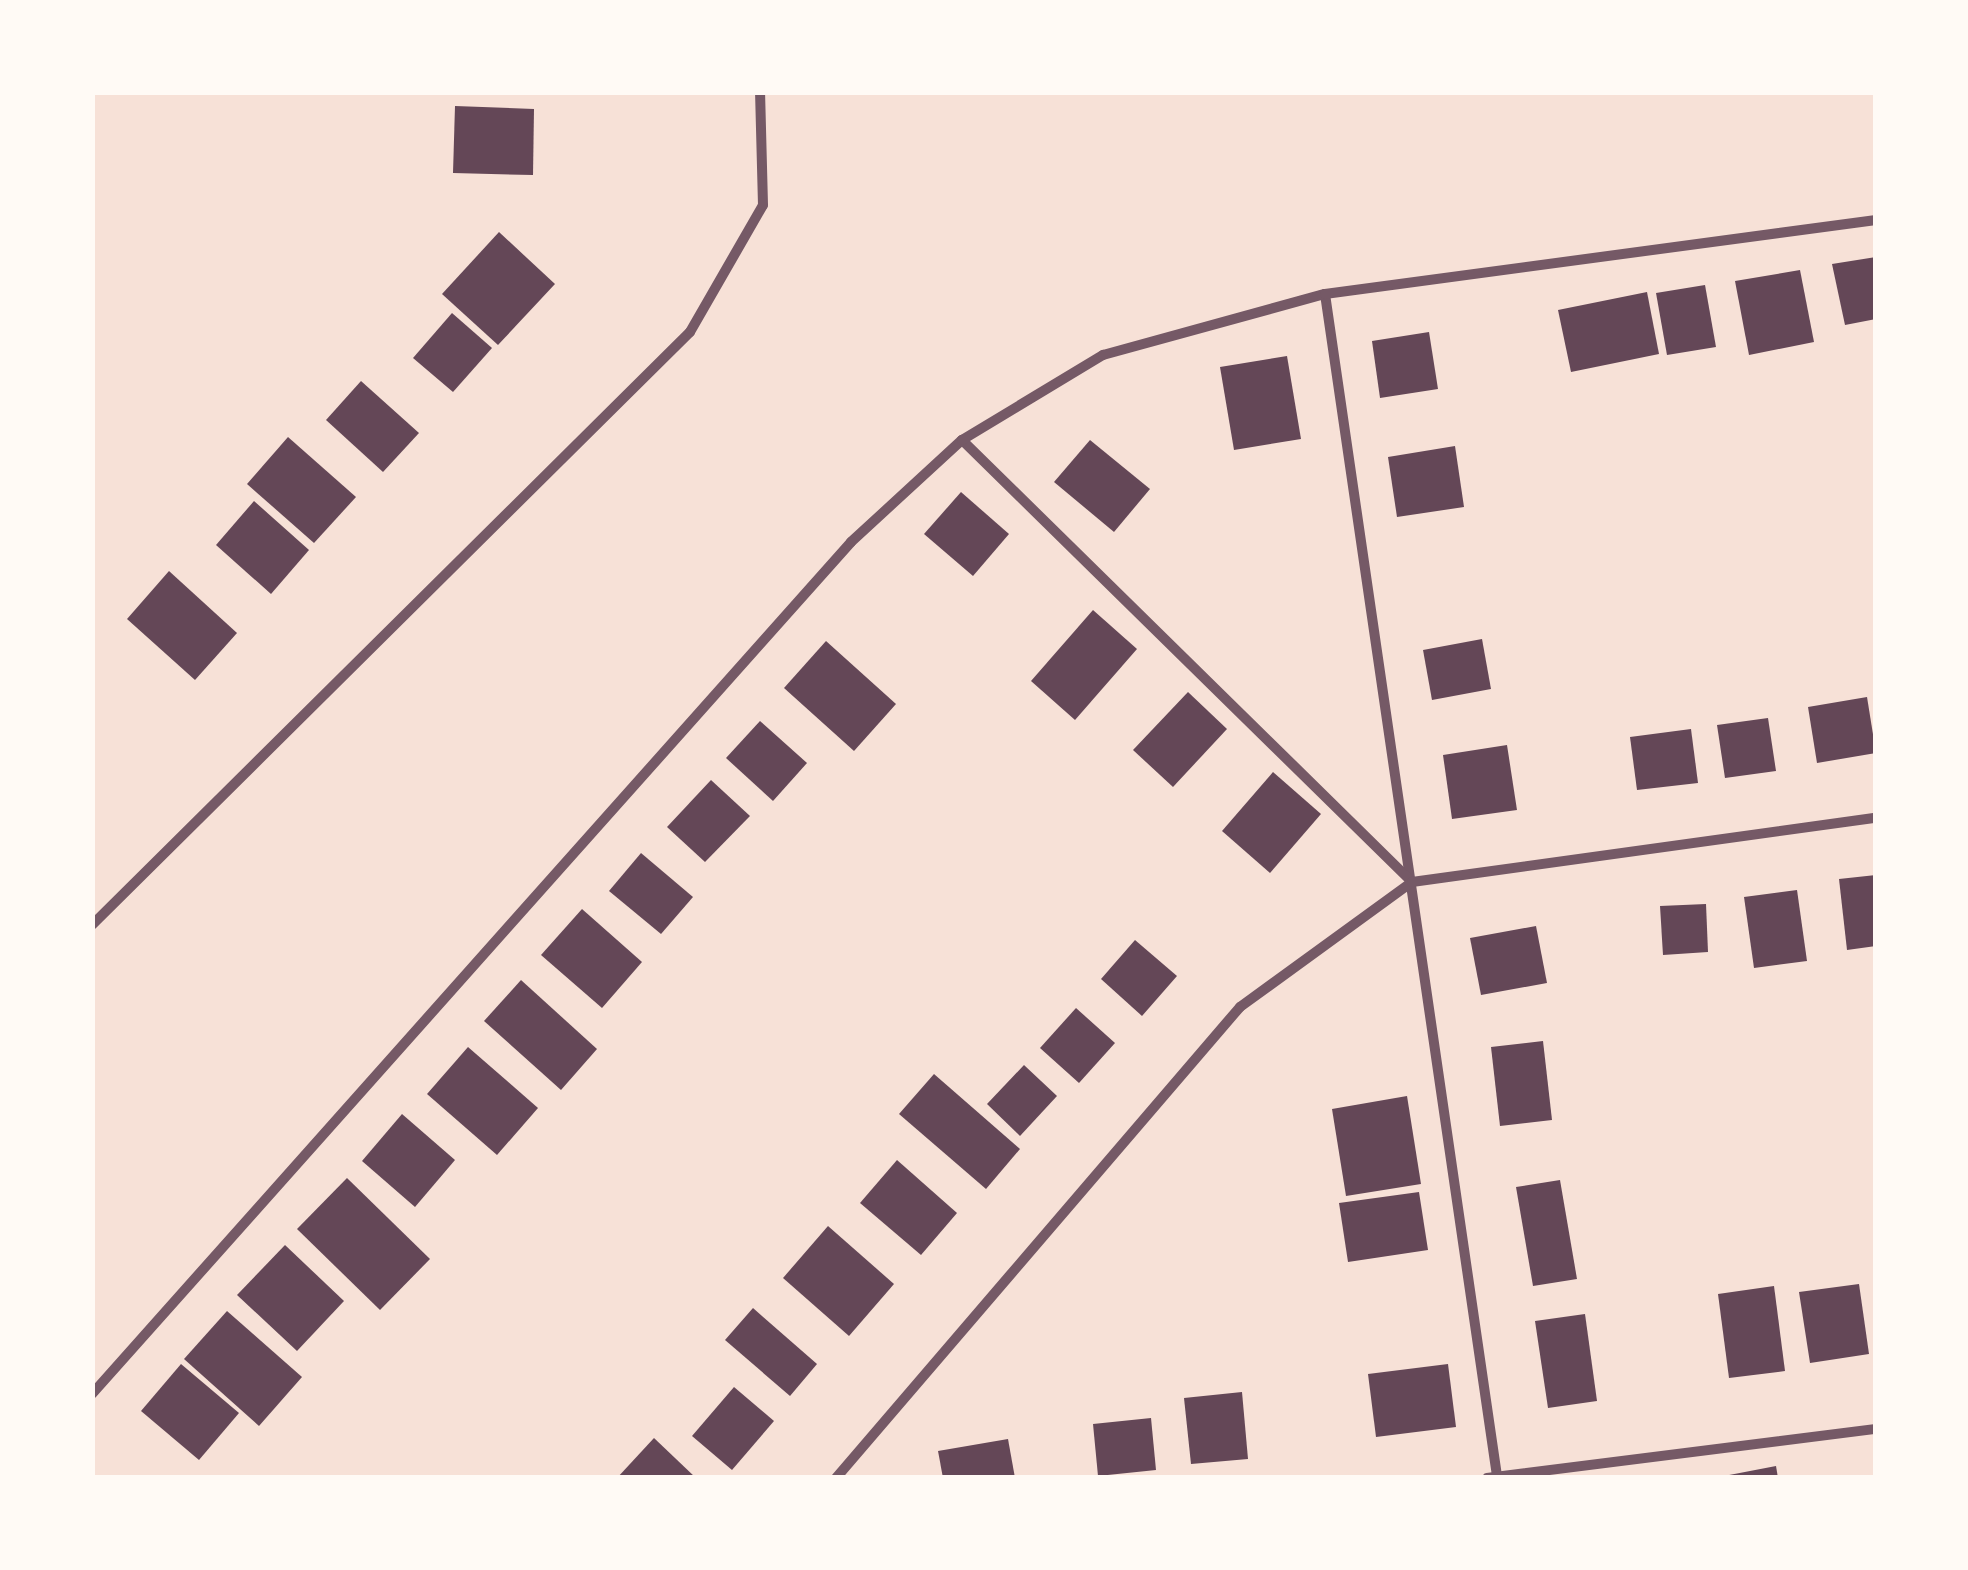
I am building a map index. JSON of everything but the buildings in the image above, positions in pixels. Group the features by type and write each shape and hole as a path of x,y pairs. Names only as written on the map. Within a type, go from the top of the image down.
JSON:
{"street":[{"path":"92,926 690,332 764,205 760,92"},
{"path":"92,1394 851,542 962,440 1103,355 1325,294 1876,220"},
{"path":"1325,294 1412,882 1492,1477 1876,1429"},
{"path":"962,440 1412,882"},
{"path":"836,1478 1240,1007 1412,882 1876,818"}]}
